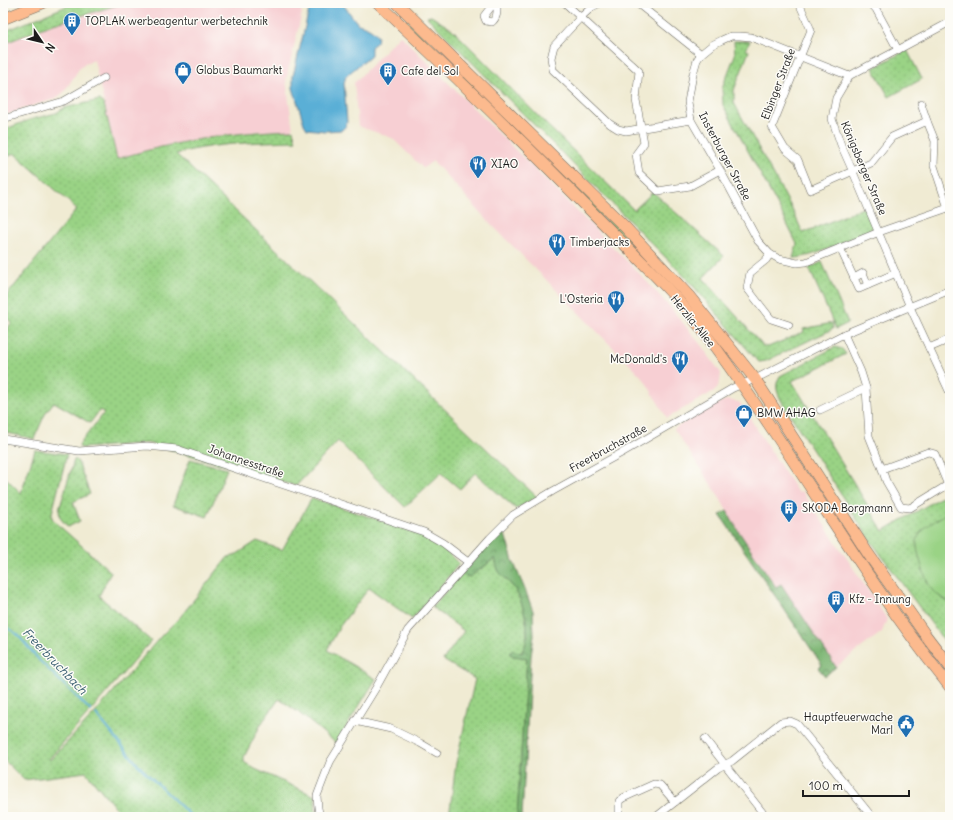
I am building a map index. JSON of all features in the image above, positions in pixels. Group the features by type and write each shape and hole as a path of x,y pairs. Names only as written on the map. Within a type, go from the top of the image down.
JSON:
{"main road":[{"path":"3,19 43,3"},
{"name":"Herzlia-Allee","path":"378,3 558,177 667,289 703,331 780,439 877,589 908,633 950,687"},
{"name":"Herzlia-Allee","path":"397,3 420,23 645,248 698,306 755,379 867,552 913,619 950,668"}],"street":[{"path":"494,3 484,16 486,20 492,22 496,19 498,13 497,3"},
{"path":"565,3 639,71 636,100 640,129 644,143 636,154 639,173 658,191 690,186 720,170"},
{"path":"600,3 592,7 580,18 554,46 551,58 553,70 610,124 626,131 691,120"},
{"path":"637,3 701,54 712,45 731,36 751,37 849,76 950,22"},
{"name":"Elbinger Straße","path":"799,3 811,30 772,128 785,150 798,160 810,190 853,172"},
{"path":"870,3 876,10 898,50"},
{"name":"Insterburger Straße","path":"701,54 697,60 688,102 691,120 758,241 770,254 779,259 797,263 806,262 879,232 948,208 934,166 935,141 927,121"},
{"name":"Königsberger Straße","path":"849,76 836,98 832,119 841,145 910,307 950,393"},
{"path":"3,119 64,101 104,78"},
{"path":"853,172 871,163 892,136 927,121 921,103"},
{"path":"840,248 859,289 896,273"},
{"path":"770,254 766,260 750,273 747,288 771,319 789,325"},
{"name":"Freerbruchstraße","path":"320,817 318,796 330,762 377,686 408,630 491,536 513,515 733,388 755,379 844,334 950,290"},
{"path":"844,334 861,372 866,388 870,436 886,481 901,507 910,508 946,486 948,483 935,454 932,452 928,452 882,469"},
{"path":"929,348 950,339"},
{"path":"820,410 866,388"},
{"name":"Johannesstraße","path":"3,439 79,451 147,446 177,449 424,532 444,542 468,562"},
{"path":"355,721 391,729 437,753"},
{"path":"656,817 718,768 732,761 781,722 790,721 797,724 872,817"},
{"path":"706,739 761,815"},
{"path":"619,817 619,801 654,784 660,785 674,802"}],"shaded area":[{"path":"124,3 299,3 302,13 286,80 293,130 257,131 193,140 117,159 94,60 85,64 79,69 64,92 55,99 3,116 3,44 50,25"},
{"path":"400,35 637,271 670,307 701,345 721,373 720,382 716,390 667,418 644,379 488,221 433,161 423,168 392,138 358,126 354,83"},
{"path":"727,400 739,402 742,406 798,493 802,491 887,619 882,632 836,667 781,584 777,587 739,532 718,495 674,429 712,405"}],"green space":[{"path":"74,3 124,3 50,25 3,44 3,32"},
{"path":"431,16 453,30 634,210 653,192 724,256 703,278 763,346 768,347 804,332 803,329 832,323 833,329 766,361 759,362 689,281 427,17"},
{"path":"405,19 450,60 615,223 685,299 404,21"},
{"path":"734,41 750,41 746,50 749,51 734,90 734,103 790,205 803,233 865,207 874,228 823,251 812,255 793,258 797,244 723,105 722,88 735,55"},
{"path":"907,50 922,79 889,97 873,68"},
{"path":"100,100 104,104 117,159 161,147 204,138 293,130 296,141 220,145 176,154 537,497 516,509 475,473 460,489 441,473 405,507 338,441 296,486 148,443 82,448 79,447 80,443 104,413 100,410 90,423 54,402 46,412 34,439 3,432 3,335 12,322 3,316 3,300 77,209 14,153 3,163 3,151 5,149 3,147 3,130 29,120 56,113 64,108"},
{"path":"822,262 848,323 836,329 809,268"},
{"path":"835,347 842,349 846,354 792,381 883,531 950,492 950,511 920,533 917,546 920,558 941,598 950,602 950,649 870,540 779,395 777,383 780,376"},
{"path":"35,450 67,454 52,518 111,572 99,596 151,641 49,759 50,760 95,713 162,635 181,616 228,557 234,556 257,541 282,550 312,498 422,536 445,550 459,564 412,619 369,588 340,626 327,650 376,679 336,743 298,712 279,699 261,724 244,757 244,762 255,769 315,796 316,817 123,817 86,772 24,780 3,759 3,475 21,493"},
{"path":"75,459 78,462 90,494 73,502 80,521 68,527 60,518 59,510"},
{"path":"190,459 227,469 207,517 173,505"},
{"path":"727,511 739,532 776,587 781,584 836,667 825,676 818,668 822,665 720,515"},
{"path":"950,511 950,602 938,595 930,587 920,562 917,550 917,541 923,530"},
{"path":"503,528 513,561 533,611 534,636 531,656 522,817 517,817 527,658 513,656 509,653 513,650 521,653 525,646 527,631 525,614 516,591 499,571 495,558 470,577 461,574"},
{"path":"495,558 499,571 516,591 525,614 527,631 525,647 521,653 527,658 517,817 449,817 456,763 475,679 443,660 464,631 432,607 461,574 470,577"}],"water":[{"path":"315,3 342,3 358,24 374,31 378,36 377,42 371,47 371,55 346,76 344,83 347,122 346,126 342,130 325,131 307,129 304,124 293,88 293,76 309,10"}],"waterway":[{"name":"Freerbruchbach","path":"3,625 17,634 40,661 91,711"},
{"name":"Freerbruchbach","path":"96,714 138,765 192,817"}],"place":[{"name":"TOPLAK werbeagentur werbetechnik","path":"72,36"},
{"name":"Globus Baumarkt","path":"183,85"},
{"name":"Cafe del Sol","path":"388,86"},
{"name":"XIAO","path":"478,179"},
{"name":"Timberjacks","path":"557,257"},
{"name":"L'Osteria","path":"616,314"},
{"name":"McDonald's","path":"680,374"},
{"name":"BMW AHAG","path":"744,428"},
{"name":"SKODA Borgmann","path":"789,523"},
{"name":"Kfz - Innung","path":"836,614"},
{"name":"Hauptfeuerwache Marl","path":"906,738"}]}
